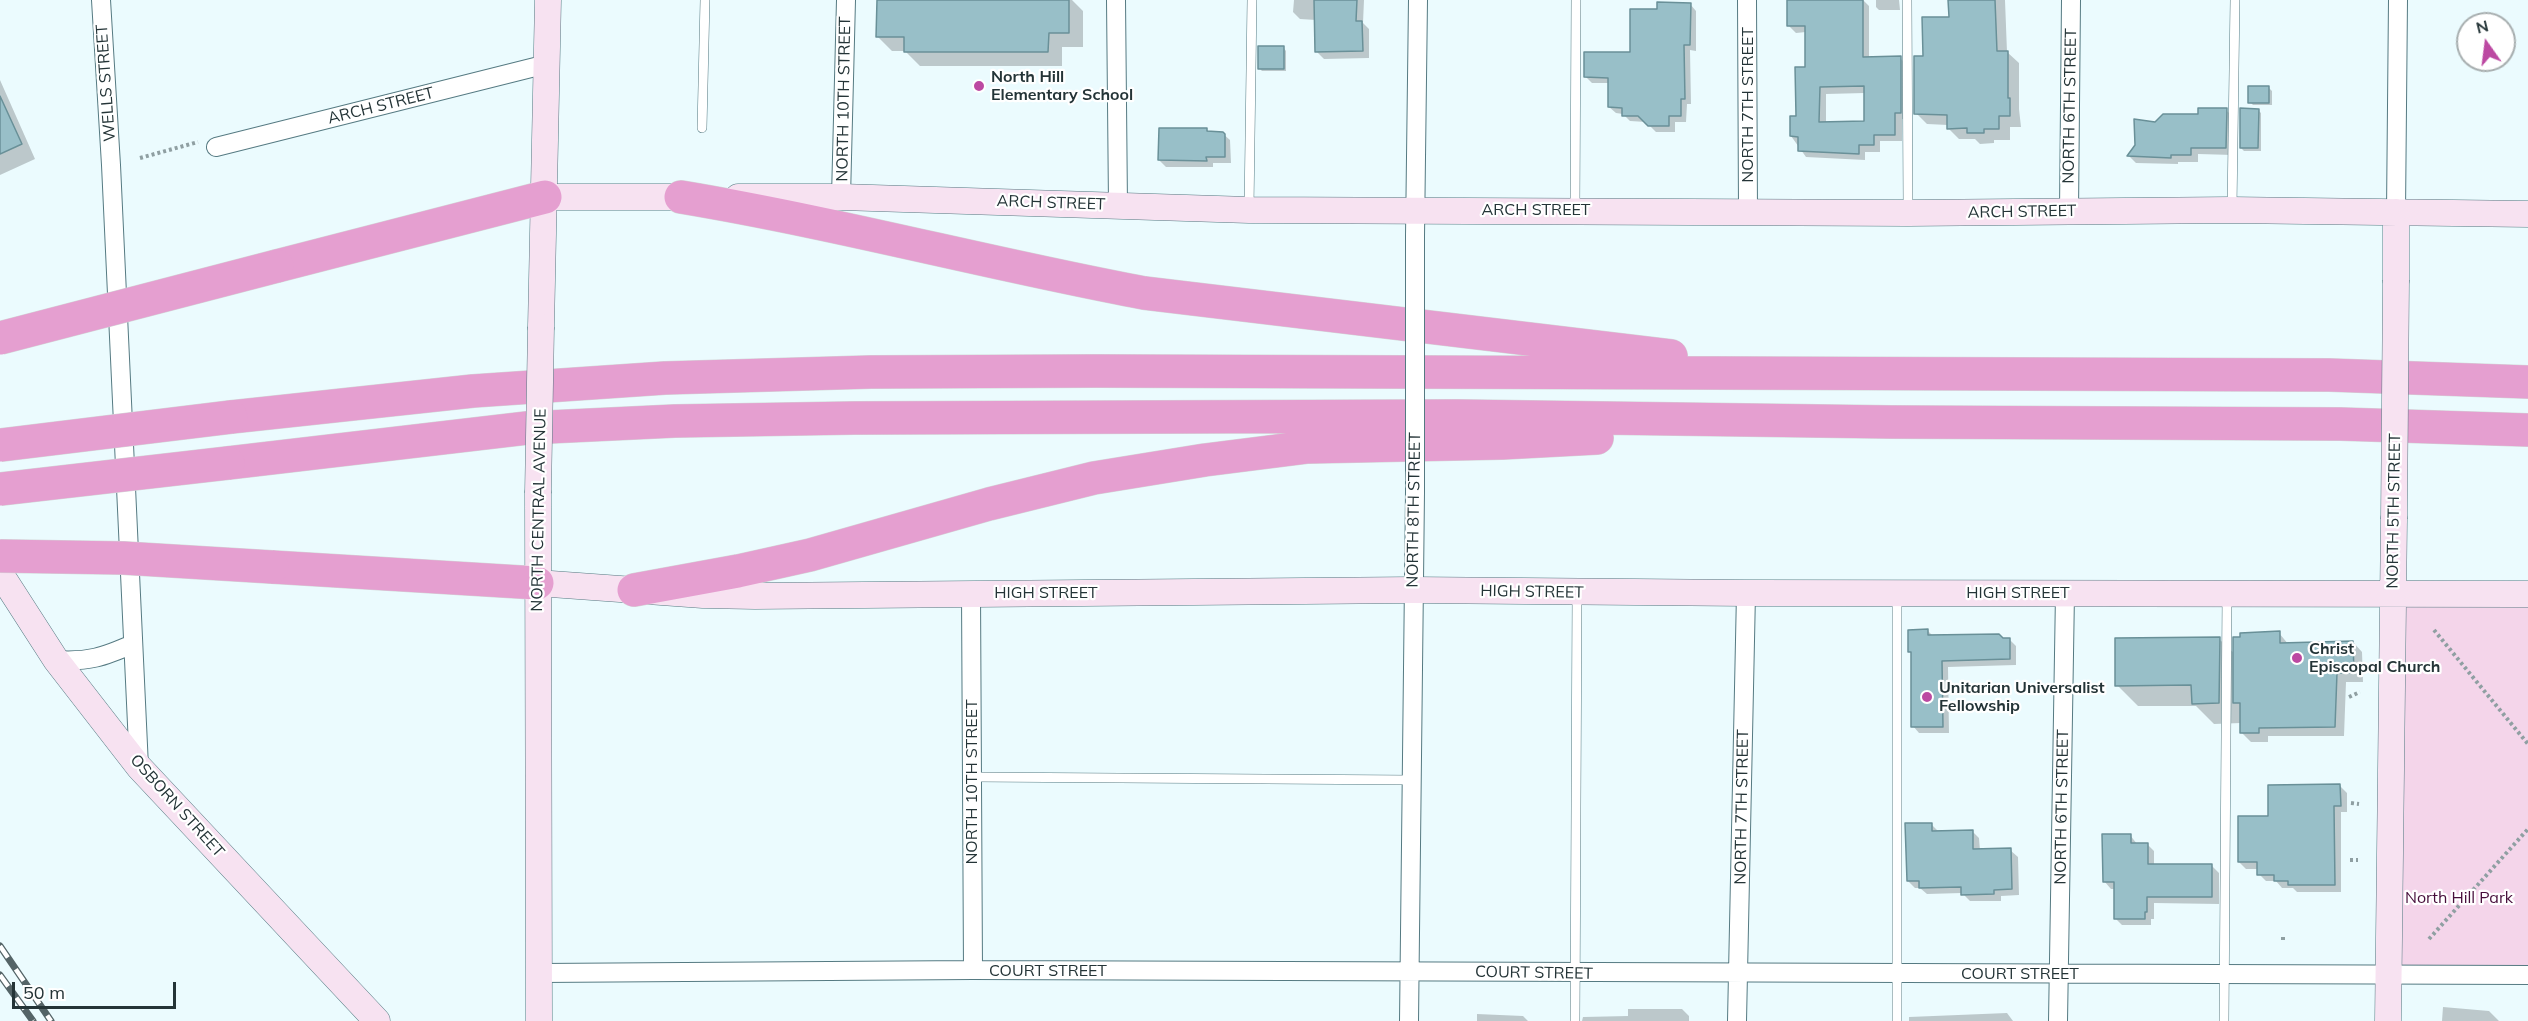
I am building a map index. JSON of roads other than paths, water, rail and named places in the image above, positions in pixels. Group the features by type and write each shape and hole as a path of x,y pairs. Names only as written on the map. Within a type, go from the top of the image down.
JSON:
{"highway":[{"path":"0,338 545,197"},
{"path":"681,197 784,215 1063,278 1144,293 1218,304 1834,375"},
{"path":"0,445 473,391 665,378 871,372 2329,375 2528,382"},
{"path":"0,489 405,440 527,428 687,421 866,417 1458,416 1891,422 2329,424 2528,430"},
{"path":"634,590 810,555 989,504 1094,478 1205,460 1308,447 1502,443 1891,422"},
{"path":"0,556 111,558 537,583"}],"street":[{"name":"WELLS STREET","path":"101,0 111,165 139,767"},
{"name":"NORTH CENTRAL AVENUE","path":"539,1021 541,973 537,583 548,0"},
{"name":"NORTH 10TH STREET","path":"841,197 846,0"},
{"path":"1116,0 1118,205"},
{"name":"NORTH 8TH STREET","path":"1409,1021 1415,492 1414,209 1418,0"},
{"name":"NORTH 7TH STREET","path":"1748,0 1748,211"},
{"name":"NORTH 6TH STREET","path":"2069,211 2071,0"},
{"name":"NORTH 5TH STREET","path":"2388,1021 2398,0"},
{"name":"ARCH STREET","path":"207,145 547,64"},
{"name":"ARCH STREET","path":"545,197 841,197 1249,210 1908,213 2232,210 2528,214"},
{"name":"OSBORN STREET","path":"0,573 56,660 139,767 372,1020"},
{"name":"HIGH STREET","path":"537,583 755,596 1413,590 1746,593 2393,592 2528,594"},
{"name":"NORTH 10TH STREET","path":"971,593 973,970"},
{"name":"NORTH 7TH STREET","path":"1737,1021 1746,593"},
{"name":"NORTH 6TH STREET","path":"2058,1021 2065,593"},
{"path":"56,660 84,661 105,656 133,644"},
{"name":"COURT STREET","path":"541,973 973,970 1575,974 2528,975"}],"lane":[{"path":"702,128 705,0"},
{"path":"1249,210 1252,0"},
{"path":"1575,210 1576,0"},
{"path":"1907,0 1908,213"},
{"path":"2232,210 2235,0"},
{"path":"1575,1021 1577,592"},
{"path":"2224,1021 2227,592"},
{"path":"1897,1021 1898,593"},
{"path":"973,777 1413,780"}],"railway":[{"path":"0,946 51,1021"},
{"path":"0,975 33,1021"}],"place":[{"name":"North Hill Elementary School","path":"979,86"},
{"name":"Christ Episcopal Church","path":"2297,658"},
{"name":"Unitarian Universalist Fellowship","path":"1927,697"}],"park label":[{"name":"North Hill Park","path":"2459,898"}]}
